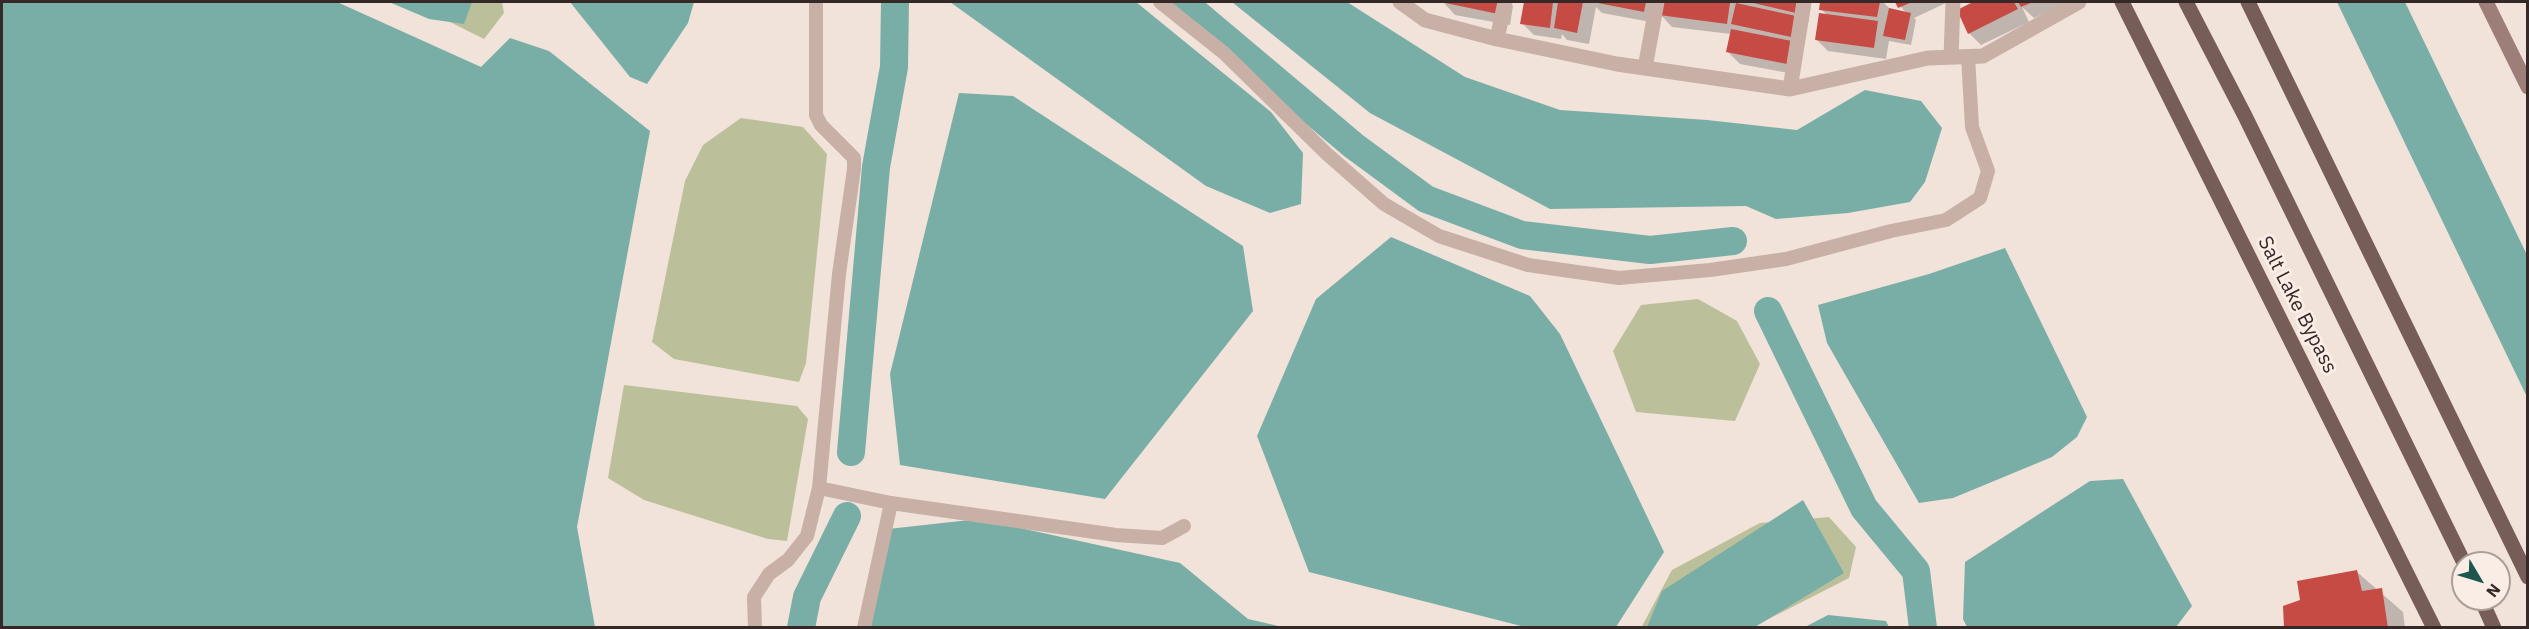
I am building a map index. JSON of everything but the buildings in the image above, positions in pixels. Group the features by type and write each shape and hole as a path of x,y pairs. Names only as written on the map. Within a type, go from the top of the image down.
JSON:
{"main road":[{"name":"Salt Lake Bypass","path":"2122,2 2434,627"},
{"name":"Salt Lake Bypass","path":"2186,2 2250,126 2458,551"},
{"path":"2248,2 2528,578"},
{"path":"2487,611 2494,627"}],"street":[{"path":"1400,2 1425,20 1497,39 1645,68 1790,89 1928,58 1983,56 2079,2"},
{"path":"1497,39 1505,2"},
{"path":"1645,68 1657,2"},
{"path":"1790,89 1804,2"},
{"path":"1952,57 1953,2"},
{"path":"2486,2 2528,87"}],"lane":[{"path":"755,627 754,597 769,574 788,560 807,536 819,488 839,274 854,158 821,125 816,115 816,2"},
{"path":"1160,2 1224,53 1328,154 1393,209 1439,237 1528,266 1619,278 1710,270 1786,259 1891,231 1946,220 1980,198 1988,171 1972,128 1968,56"},
{"path":"819,488 891,503 1116,535 1162,538 1184,526"},
{"path":"864,627 891,503"}],"green space":[{"path":"410,2 502,2 504,13 484,39"},
{"path":"741,118 803,127 827,154 806,363 799,382 674,359 652,342 685,181 703,145"},
{"path":"1698,299 1737,321 1760,364 1735,421 1636,412 1613,351 1641,305"},
{"path":"624,385 797,406 808,419 787,541 768,539 644,500 608,478"},
{"path":"1829,517 1856,547 1849,578 1753,627 1641,628 1672,570 1760,523"}],"water":[{"path":"2,2 337,2 481,67 510,38 549,51 650,131 577,527 595,627 2,627"},
{"path":"389,2 472,2 464,24 429,19"},
{"path":"570,2 694,2 688,23 647,84 630,77"},
{"path":"950,2 1136,2 1271,112 1303,153 1301,204 1270,213 1206,186"},
{"path":"1232,2 1347,2 1465,77 1560,110 1707,120 1797,130 1865,90 1921,101 1942,128 1925,182 1910,202 1848,213 1776,219 1746,206 1550,209 1370,113"},
{"path":"2337,2 2405,2 2527,255 2527,397"},
{"path":"959,93 1013,96 1243,246 1253,311 1105,499 900,465 890,374"},
{"path":"1391,237 1530,296 1560,334 1664,552 1616,627 1525,627 1309,572 1257,436 1316,299"},
{"path":"2005,248 2087,417 2077,437 2052,457 1953,498 1919,503 1827,343 1818,305 1929,274"},
{"path":"2123,479 2192,606 2176,627 1967,627 1963,619 1965,562 2090,481"},
{"path":"1803,500 1844,573 1755,627 1647,627 1662,591"},
{"path":"979,519 1180,563 1248,619 1283,627 860,628 888,529"},
{"path":"1828,615 1886,621 1889,627 1805,627"}],"waterway":[{"path":"851,452 876,167 894,67 895,2"},
{"path":"1183,2 1354,146 1426,199 1522,235 1650,250 1733,241"},
{"path":"1768,311 1864,508 1916,571 1923,628"},
{"path":"801,628 807,597 847,516"}]}
